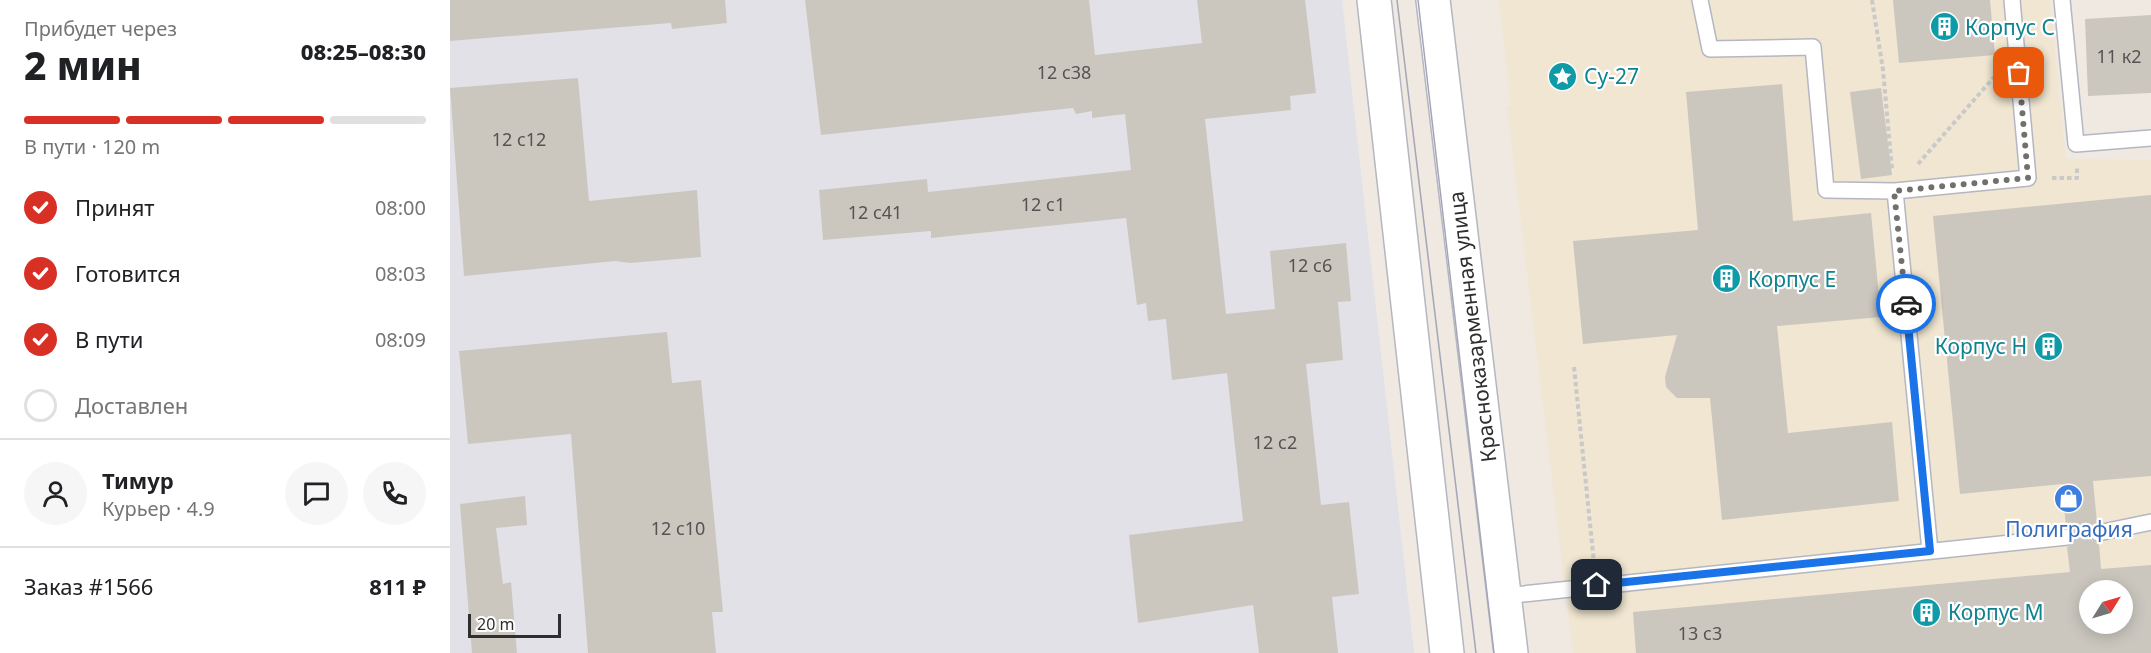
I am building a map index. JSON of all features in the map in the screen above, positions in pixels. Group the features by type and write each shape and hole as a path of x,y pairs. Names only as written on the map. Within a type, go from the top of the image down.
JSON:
{"main road":[{"path":"1374,0 1447,653"},
{"name":"Красноказарменная улица","path":"1433,0 1511,653"}],"lane":[{"path":"1700,0 1710,49 1813,47 1826,190 1894,191 2028,178 2012,0"},
{"path":"2062,0 2076,144 2151,138"},
{"path":"1894,191 1930,551"},
{"path":"2098,533 2151,522"},
{"path":"1504,596 2067,537"}],"path":[{"path":"1872,0 1883,70 1894,191"},
{"path":"1894,191 2017,52"},
{"path":"1574,368 1597,585"}],"shaded area":[{"path":"450,0 1342,0 1414,653 450,653"},
{"path":"1499,0 2050,0 2066,159 2151,160 2151,653 1573,653 1507,106 1511,106"}],"building":[{"path":"450,0 725,0 727,23 672,29 671,23 450,41"},
{"path":"805,0 1089,0 1095,55 1202,43 1197,0 1305,0 1316,93 1290,96 1291,110 1205,119 1226,314 1275,309 1270,251 1346,243 1351,301 1338,302 1343,360 1306,364 1321,505 1349,502 1359,594 1332,597 1338,653 1259,653 1253,605 1138,623 1129,535 1243,521 1227,373 1172,380 1166,319 1148,321 1146,303 1137,305 1126,218 931,238 931,231 823,240 819,190 927,179 928,192 1131,170 1125,114 1092,118 1092,111 1076,114 1073,108 821,135"},
{"name":"Корпус С","path":"1893,0 1990,0 1995,55 1899,63"},
{"path":"2151,15 2151,93 2088,96 2085,19"},
{"path":"578,78 589,201 697,190 701,257 630,263 615,261 464,276 450,88"},
{"name":"Корпус Е","path":"1782,84 1793,221 1871,213 1881,317 1777,326 1788,433 1892,422 1899,501 1722,520 1710,398 1677,398 1666,387 1665,377 1677,335 1583,344 1573,241 1698,230 1686,92"},
{"path":"1881,88 1892,175 1861,179 1850,92"},
{"name":"Корпус Н","path":"2151,195 2151,476 2093,481 2097,523 2091,526 2088,534 2091,540 2099,543 2101,569 2151,565 2151,653 1636,653 1633,612 2070,572 2067,547 2073,544 2077,537 2074,531 2066,527 2062,484 1960,494 1933,216"},
{"path":"667,332 672,383 701,380 723,612 712,612 716,653 588,653 571,434 468,444 459,351"},
{"path":"525,496 527,525 496,528 503,584 511,582 517,653 472,653 460,504"}],"tram line":[{"path":"1397,0 1476,653"},
{"path":"1418,0 1494,653"}],"way so far":[{"path":"1906,304 1894,191 2028,178 2019,73"}],"place":[{"name":"Корпус С","path":"1944,27"},
{"name":"Су-27","path":"1563,76"},
{"name":"Корпус Е","path":"1727,279"},
{"name":"Корпус Н","path":"2048,346"},
{"name":"Полиграфия","path":"2069,498"},
{"name":"Корпус М","path":"1927,612"}],"route":[{"path":"1597,585 1930,551 1906,304"}]}
